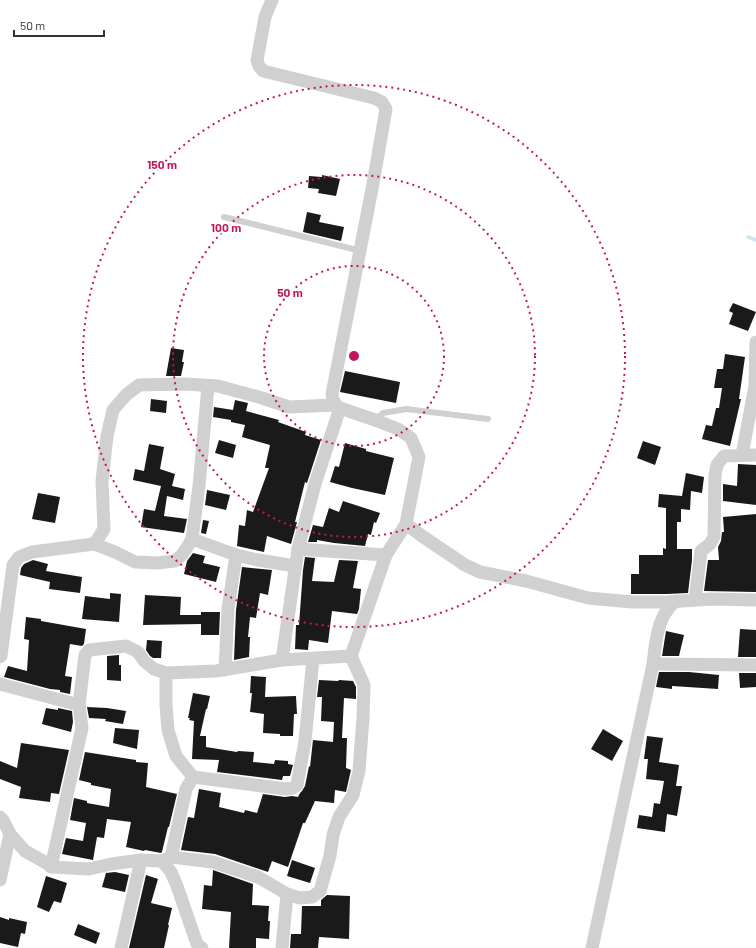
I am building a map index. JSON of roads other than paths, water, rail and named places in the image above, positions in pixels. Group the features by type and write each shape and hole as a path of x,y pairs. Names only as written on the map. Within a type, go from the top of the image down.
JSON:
{"street":[{"path":"272,0 265,17 257,60 263,71 374,98 382,102 386,109 361,250 332,394 333,401 338,407"},
{"path":"742,455 755,386 756,342"},
{"path":"0,817 10,834 25,851 51,867 89,869 141,860 166,859 213,862 258,877 287,894 300,898 312,897 320,891 330,856 333,835 339,817 353,795 358,771 363,718 364,685 351,656 386,555 406,524 419,456 411,438 398,428 338,407 289,407 218,386 184,384 139,385 126,395 113,410 107,436 102,480 104,529 94,544"},
{"path":"0,657 13,565 19,557 32,552 94,544 135,562 157,563 175,561 181,556 192,539 199,486 208,386"},
{"path":"282,660 298,549 315,484 338,407"},
{"path":"695,600 701,551 710,544 714,537 715,474 717,464 724,456 756,455"},
{"path":"406,524 464,565 480,572 526,581 588,598 632,602 667,602 711,599 756,600"},
{"path":"192,539 236,555 295,566"},
{"path":"298,549 386,555"},
{"path":"225,670 228,609 236,555"},
{"path":"592,948 653,664 656,640 668,608 676,601"},
{"path":"51,867 82,728 79,705 85,655 89,650 126,646 138,652 144,661 154,669 166,673 216,671 282,660 351,656"},
{"path":"166,673 168,730 176,756 193,777 286,789 293,788 296,785 305,741 313,659"},
{"path":"653,664 756,665"},
{"path":"0,684 79,705"},
{"path":"193,777 186,789 166,859 197,944 202,948"},
{"path":"0,880 10,834"},
{"path":"121,948 141,860"},
{"path":"282,948 287,894"}],"lane":[{"path":"224,217 361,250"},
{"path":"375,420 383,413 406,409 488,419"}],"waterway":[{"path":"748,237 756,240"}]}
